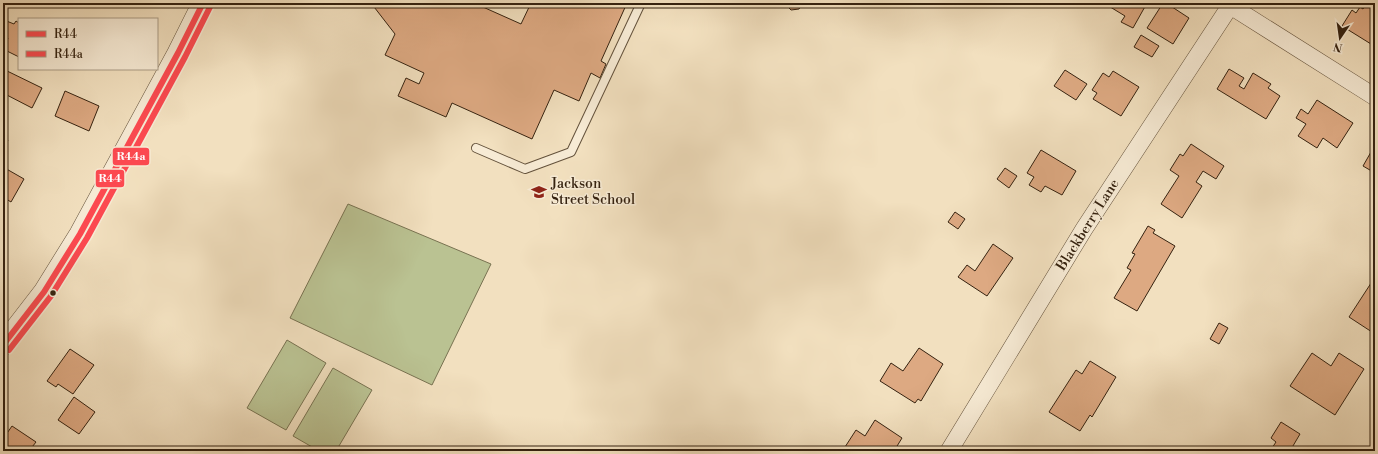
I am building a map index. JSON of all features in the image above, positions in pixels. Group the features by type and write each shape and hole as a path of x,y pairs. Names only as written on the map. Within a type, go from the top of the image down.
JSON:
{"street":[{"path":"3,345 44,292 80,234 204,3"},
{"path":"1229,4 1375,97"},
{"name":"Blackberry Lane","path":"949,451 1084,229 1229,4"}],"lane":[{"path":"476,148 525,169 571,152 641,3"}],"green space":[{"path":"348,204 491,264 432,385 290,318"},
{"path":"287,340 326,363 286,430 247,408"},
{"path":"333,368 372,390 336,451 319,451 293,436"}],"building":[{"path":"371,3 474,3 521,24 531,3 627,3 601,61 606,64 600,78 591,73 579,101 554,90 532,139 452,103 446,117 398,96 406,78 419,84 424,73 385,55 395,34"},
{"path":"784,3 803,3 799,9 791,10"},
{"path":"1108,3 1147,3 1133,28 1121,22 1125,16 1107,5"},
{"path":"1163,3 1166,3 1189,18 1173,44 1147,28"},
{"path":"1367,3 1375,3 1375,38 1371,44 1342,26 1352,10 1356,13 1360,7 1363,9"},
{"path":"3,14 6,16 4,20 14,24 16,21 18,22 18,56 3,49 8,38 3,36"},
{"path":"1141,35 1159,46 1152,57 1134,47"},
{"path":"3,69 42,88 32,108 3,93"},
{"path":"1229,69 1244,78 1239,86 1244,89 1253,73 1271,84 1268,88 1280,96 1266,119 1217,89"},
{"path":"1065,70 1087,84 1076,100 1054,86"},
{"path":"1113,71 1139,87 1121,116 1093,99 1097,93 1092,90 1103,73 1109,77"},
{"path":"65,91 99,106 89,131 55,116"},
{"path":"1317,100 1353,123 1337,148 1323,138 1317,148 1298,136 1306,124 1296,118 1301,109 1308,114"},
{"path":"3,137 8,140 3,149"},
{"path":"1191,144 1224,166 1216,179 1203,171 1196,182 1202,186 1182,218 1161,204 1179,176 1170,170 1180,154 1183,156"},
{"path":"1375,145 1375,173 1363,166"},
{"path":"1041,150 1076,171 1062,195 1045,186 1041,192 1029,185 1034,177 1027,173"},
{"path":"3,167 24,179 11,202 3,197"},
{"path":"1005,168 1017,176 1009,188 997,179"},
{"path":"955,212 965,219 958,229 948,222"},
{"path":"1148,226 1155,230 1153,233 1175,246 1137,311 1114,298 1131,270 1127,268 1135,254 1132,253"},
{"path":"993,244 1013,258 987,296 958,277 967,265 975,271"},
{"path":"1375,277 1375,334 1349,317"},
{"path":"1219,323 1228,328 1219,344 1210,339"},
{"path":"919,348 943,364 921,401 918,399 915,403 880,381 891,363 903,371"},
{"path":"70,349 94,365 73,394 58,384 56,387 47,381"},
{"path":"1312,353 1331,366 1339,353 1364,369 1335,415 1290,386"},
{"path":"1090,361 1116,377 1092,417 1090,415 1080,431 1049,412 1076,370 1082,374"},
{"path":"74,397 95,412 79,434 58,420"},
{"path":"875,420 902,438 894,451 851,451 845,447 856,430 865,436"},
{"path":"1281,422 1300,434 1290,451 1270,451 1276,442 1271,438"},
{"path":"12,426 36,442 29,451 3,451 3,439"}],"transit line":[{"name":"R44","path":"3,345 44,292 80,234 178,53 203,3"},
{"name":"R44a","path":"9,350 51,296 87,238 185,57 210,7"}],"place":[{"name":"Jackson Street School","path":"539,192"}]}
